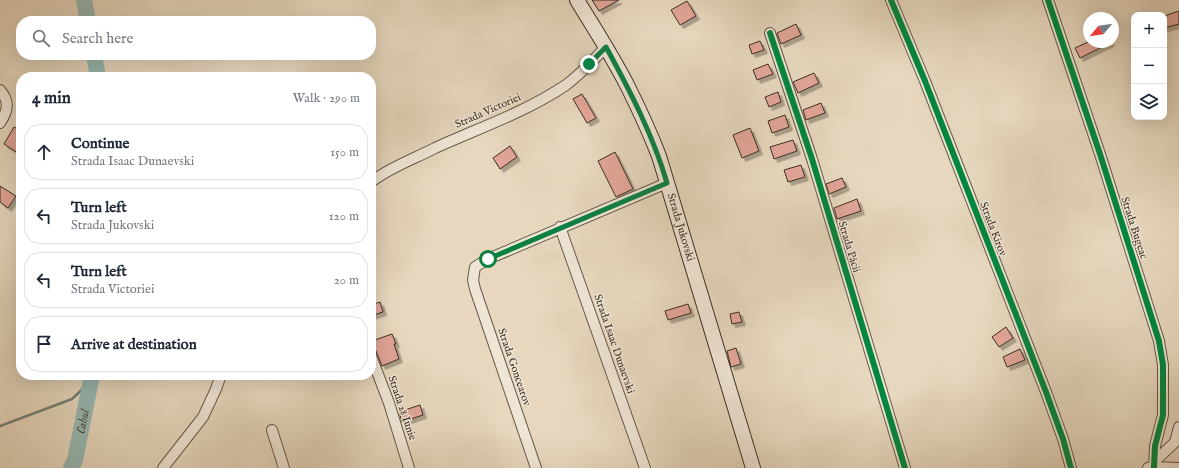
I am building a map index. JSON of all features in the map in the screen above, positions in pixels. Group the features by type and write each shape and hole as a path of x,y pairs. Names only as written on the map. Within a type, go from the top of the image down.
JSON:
{"main road":[{"name":"Strada Jukovski","path":"577,0 628,86 659,156 753,468"}],"street":[{"name":"Strada Kirov","path":"891,0 925,81 1046,392 1063,439 1071,468"},
{"name":"Strada Bugeac","path":"1048,0 1100,154 1159,341 1163,365 1163,415 1152,465"},
{"name":"Strada Păcii","path":"770,34 812,158 905,468"},
{"name":"Strada Victoriei","path":"376,179 391,169 518,112 542,99 580,74 606,47"},
{"path":"0,90 6,99 7,109 0,123"},
{"path":"560,227 667,183"},
{"name":"Strada Goncearov","path":"536,468 475,289 473,274 475,267 488,259 560,227"},
{"name":"Strada Isaac Dunaevski","path":"560,227 645,468"},
{"name":"Strada 28 Iunie","path":"376,369 389,403 409,468"},
{"path":"163,468 203,417 214,396 219,380"},
{"path":"1152,465 1175,442 1179,427"},
{"path":"272,430 284,468"},
{"path":"1152,465 1179,468"}],"building":[{"path":"592,0 619,0 599,11"},
{"path":"687,1 696,16 680,25 671,10"},
{"path":"1179,11 1179,24 1167,27 1167,15"},
{"path":"796,24 801,35 781,44 777,33"},
{"path":"760,41 764,50 752,54 749,45"},
{"path":"1083,44 1083,48 1100,48 1080,58 1075,48"},
{"path":"768,64 773,74 757,80 753,70"},
{"path":"814,73 819,83 798,93 793,82"},
{"path":"778,92 781,102 769,107 765,97"},
{"path":"582,94 596,118 587,123 573,99"},
{"path":"821,103 825,113 806,120 803,110"},
{"path":"785,115 789,127 772,133 768,121"},
{"path":"14,127 16,128 16,152 4,144"},
{"path":"750,128 759,151 742,158 733,135"},
{"path":"793,140 797,151 774,159 770,147"},
{"path":"510,146 517,157 500,169 493,158"},
{"path":"615,152 633,189 616,197 598,161"},
{"path":"801,165 805,177 788,182 784,170"},
{"path":"842,178 846,187 829,194 826,184"},
{"path":"0,186 16,196 8,208 0,202"},
{"path":"857,199 861,211 837,219 834,208"},
{"path":"380,302 383,312 376,314 376,303"},
{"path":"688,304 691,313 668,320 665,311"},
{"path":"739,312 742,322 732,324 730,314"},
{"path":"1006,327 1013,338 999,347 992,337"},
{"path":"392,334 399,359 382,366 376,351 376,340"},
{"path":"736,348 741,364 731,367 727,351"},
{"path":"1020,349 1025,360 1007,367 1003,357"},
{"path":"420,405 423,415 402,422 399,412"}],"waterway":[{"name":"Cahul","path":"84,0 87,16"},
{"name":"Cahul","path":"95,60 97,72"},
{"name":"Cahul","path":"71,468 75,460 91,380"},
{"path":"0,426 72,399 91,381"}],"cycle path":[{"path":"891,0 925,81 1046,392 1063,439 1071,468"},
{"path":"1048,0 1100,154 1159,341 1163,365 1163,415 1155,446 1154,467"},
{"path":"770,33 812,159 905,468"}],"route":[{"path":"488,259 560,227 667,183 659,156 648,129 628,86 606,47 589,64"}]}
